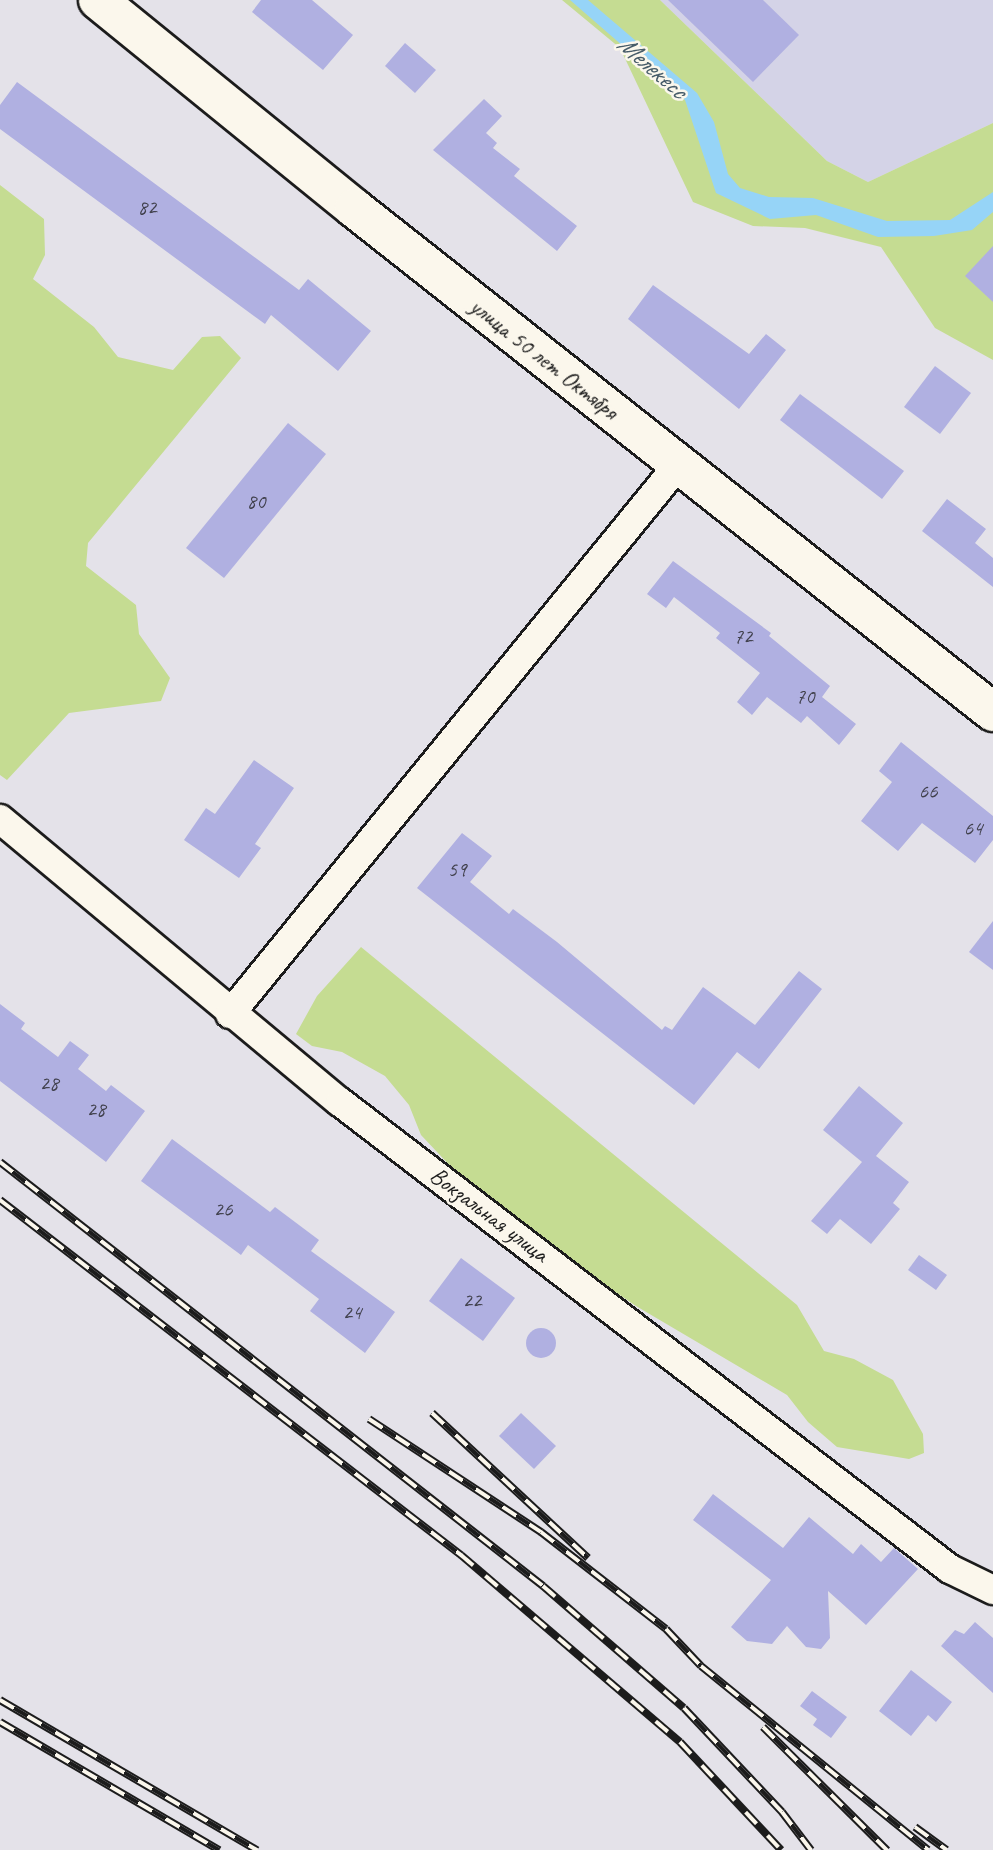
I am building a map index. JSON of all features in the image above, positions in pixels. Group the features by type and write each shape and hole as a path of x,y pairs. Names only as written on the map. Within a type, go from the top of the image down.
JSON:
{"main road":[{"name":"улица 50 лет Октября","path":"98,0 677,465 993,712"}],"street":[{"path":"230,1014 677,465"},
{"name":"Вокзальная улица","path":"0,819 230,1014 950,1569 993,1590"}],"shaded area":[{"path":"660,0 993,0 993,123 868,182 827,161"}],"green space":[{"path":"562,0 660,0 827,161 868,182 993,123 993,360 935,328 881,247 805,228 753,226 693,202 620,48"},
{"path":"0,185 44,219 45,255 33,279 94,327 118,357 173,370 202,337 220,336 241,358 88,543 86,566 136,605 139,634 170,678 161,701 69,713 7,780 0,775"},
{"path":"361,947 797,1305 824,1351 854,1359 893,1380 923,1434 924,1453 909,1459 837,1447 808,1422 787,1395 636,1306 488,1206 421,1135 409,1105 385,1076 342,1052 312,1046 296,1034 317,996"}],"water":[{"name":"Мелекесс","path":"570,0 588,0 697,93 714,122 728,174 740,188 769,197 813,198 887,221 950,220 993,192 993,212 972,230 934,236 878,237 816,215 770,219 716,193 685,100"}],"building":[{"path":"261,0 312,0 353,35 323,70 252,12"},
{"path":"668,0 763,0 799,35 753,82"},
{"path":"405,43 436,70 415,93 385,66"},
{"path":"17,82 299,290 308,279 371,331 338,371 271,315 265,324 0,129 0,105"},
{"path":"484,99 502,116 486,133 497,143 493,148 520,169 514,176 577,226 557,251 433,150"},
{"path":"993,246 993,302 965,276"},
{"path":"653,285 749,354 766,334 786,350 739,409 628,319"},
{"path":"935,366 971,393 940,434 904,407"},
{"path":"800,394 904,471 882,499 780,420"},
{"path":"288,423 326,454 224,578 186,548"},
{"path":"947,499 986,529 975,543 993,558 993,587 922,531"},
{"path":"673,561 771,633 769,636 830,686 822,697 856,724 839,745 807,716 801,723 767,697 752,715 737,702 760,673 716,638 720,633 674,597 666,608 647,594"},
{"path":"901,742 993,816 993,840 975,863 922,823 898,851 861,821 892,782 879,771"},
{"path":"254,760 294,788 255,844 261,848 239,878 184,840 206,808 215,814"},
{"path":"462,833 492,856 470,882 509,914 513,909 557,942 662,1030 665,1026 672,1030 703,987 755,1025 799,971 822,989 759,1069 737,1052 694,1105 417,888"},
{"path":"993,921 993,970 969,952"},
{"path":"0,1004 25,1023 21,1029 58,1057 70,1041 89,1055 78,1069 106,1091 111,1085 145,1111 106,1162 0,1081"},
{"path":"859,1086 903,1123 876,1156 909,1182 893,1203 900,1209 871,1244 840,1219 827,1234 811,1221 862,1162 823,1130"},
{"path":"172,1139 270,1212 275,1207 319,1240 311,1251 395,1312 365,1353 310,1311 319,1299 248,1245 241,1255 141,1181"},
{"path":"919,1255 947,1275 936,1290 908,1270"},
{"path":"461,1258 515,1298 483,1341 429,1301"},
{"path":"541,1328 552,1332 556,1343 552,1354 541,1358 530,1354 526,1343 530,1332"},
{"path":"521,1413 556,1446 534,1469 499,1436"},
{"path":"713,1494 783,1548 809,1517 853,1554 861,1544 881,1562 894,1548 918,1569 866,1625 828,1591 830,1638 821,1649 806,1647 787,1626 772,1644 747,1641 731,1627 771,1580 693,1520"},
{"path":"975,1622 993,1638 993,1693 941,1646 955,1630 964,1634"},
{"path":"911,1670 952,1702 936,1722 928,1715 911,1736 879,1711"},
{"path":"812,1691 847,1717 831,1738 813,1725 817,1719 800,1706"}],"railway":[{"path":"0,1162 543,1586 684,1708 782,1812 811,1850"},
{"path":"0,1200 461,1555 680,1742 781,1850"},
{"path":"432,1413 588,1558"},
{"path":"369,1419 541,1532 666,1629 701,1666 928,1850"},
{"path":"0,1700 257,1850"},
{"path":"0,1722 219,1850"},
{"path":"763,1727 887,1850"},
{"path":"915,1827 947,1850"}]}
